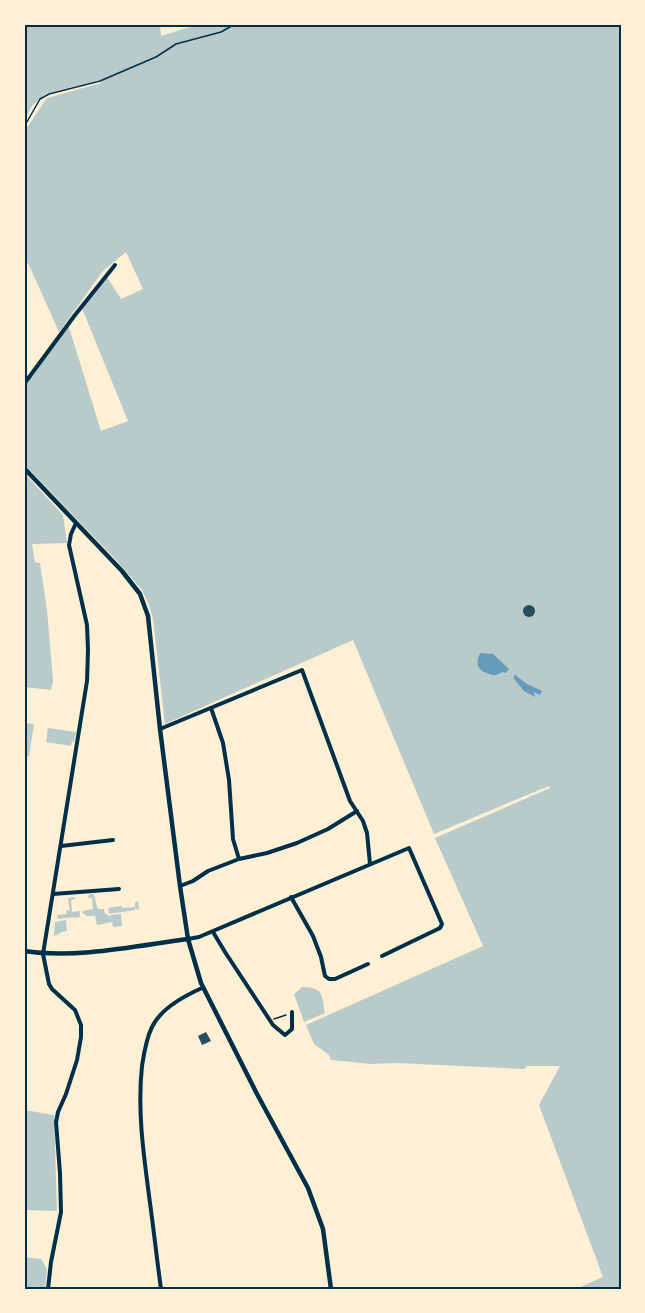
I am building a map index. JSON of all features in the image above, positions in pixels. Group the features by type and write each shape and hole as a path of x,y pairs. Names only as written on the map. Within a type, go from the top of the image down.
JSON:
{"street":[{"path":"24,384 115,265"},
{"path":"24,468 132,583 144,604 150,631 160,729 188,939 202,988 308,1188 322,1229 331,1289"},
{"path":"48,1289 61,1212 56,1122 81,1037 81,1025 75,1010 64,1002 49,984 43,954 88,670 87,625 69,545 76,523"},
{"path":"160,729 302,670 350,801 363,821 367,833 370,864"},
{"path":"211,708 223,743 229,780 233,839 239,860"},
{"path":"180,886 208,871 297,843 328,829 357,811"},
{"path":"61,846 113,840"},
{"path":"24,951 43,954 74,954 199,937 409,848 442,924 440,928 382,956"},
{"path":"53,894 119,889"},
{"path":"291,897 313,936 325,976 335,979 368,964"},
{"path":"213,931 270,1021 285,1035 292,1029 292,1012"},
{"path":"161,1289 141,1129 140,1084 146,1041 152,1026 159,1017 185,996 202,988"}],"lane":[{"path":"24,127 40,99 49,94 100,81 156,57 176,44 221,32 235,24"}],"path":[{"path":"270,1021 292,1012"}],"shaded area":[{"path":"24,24 160,24 161,36 199,24 239,27 241,24 621,24 621,1289 576,1289 603,1277 539,1105 560,1066 526,1066 525,1069 396,1063 371,1064 331,1060 329,1055 314,1044 306,1025 483,946 435,838 550,788 549,786 434,834 353,640 165,724 153,619 142,590 24,464 24,386 68,324 101,431 128,421 81,306 107,277 121,299 143,289 126,252 103,271 59,332 28,263 24,266 24,132 47,98 101,83 99,80 45,94 32,106 24,121"},
{"path":"24,473 63,515 67,543 32,544 35,562 40,563 47,610 53,681 51,690 24,687"},
{"path":"24,723 34,724 29,756 24,755"},
{"path":"48,728 76,732 74,742 72,741 71,746 46,742"},
{"path":"89,894 94,894 98,909 104,909 109,918 110,915 121,914 122,926 113,927 112,922 97,925 95,916 83,914 83,911 93,909 92,898 88,898"},
{"path":"75,897 71,900 72,912 80,911 80,917 58,919 57,915 67,914 66,911 69,910 70,913 68,898"},
{"path":"138,901 139,910 135,908 135,910 109,914 108,908 135,907 135,902"},
{"path":"66,920 67,931 54,936 55,922"},
{"path":"302,987 318,990 325,1013 304,1022 294,994"},
{"path":"24,1110 54,1115 57,1211 24,1210"},
{"path":"24,1257 41,1259 47,1269 45,1289 24,1289"}],"water":[{"path":"480,653 493,654 509,669 506,673 495,675 481,670 478,665"},
{"path":"514,675 542,691 540,695 534,692 535,697 524,691 514,679"}],"building":[{"path":"529,605 535,611 529,617 523,611"},
{"path":"206,1032 211,1041 202,1045 198,1036"}]}
